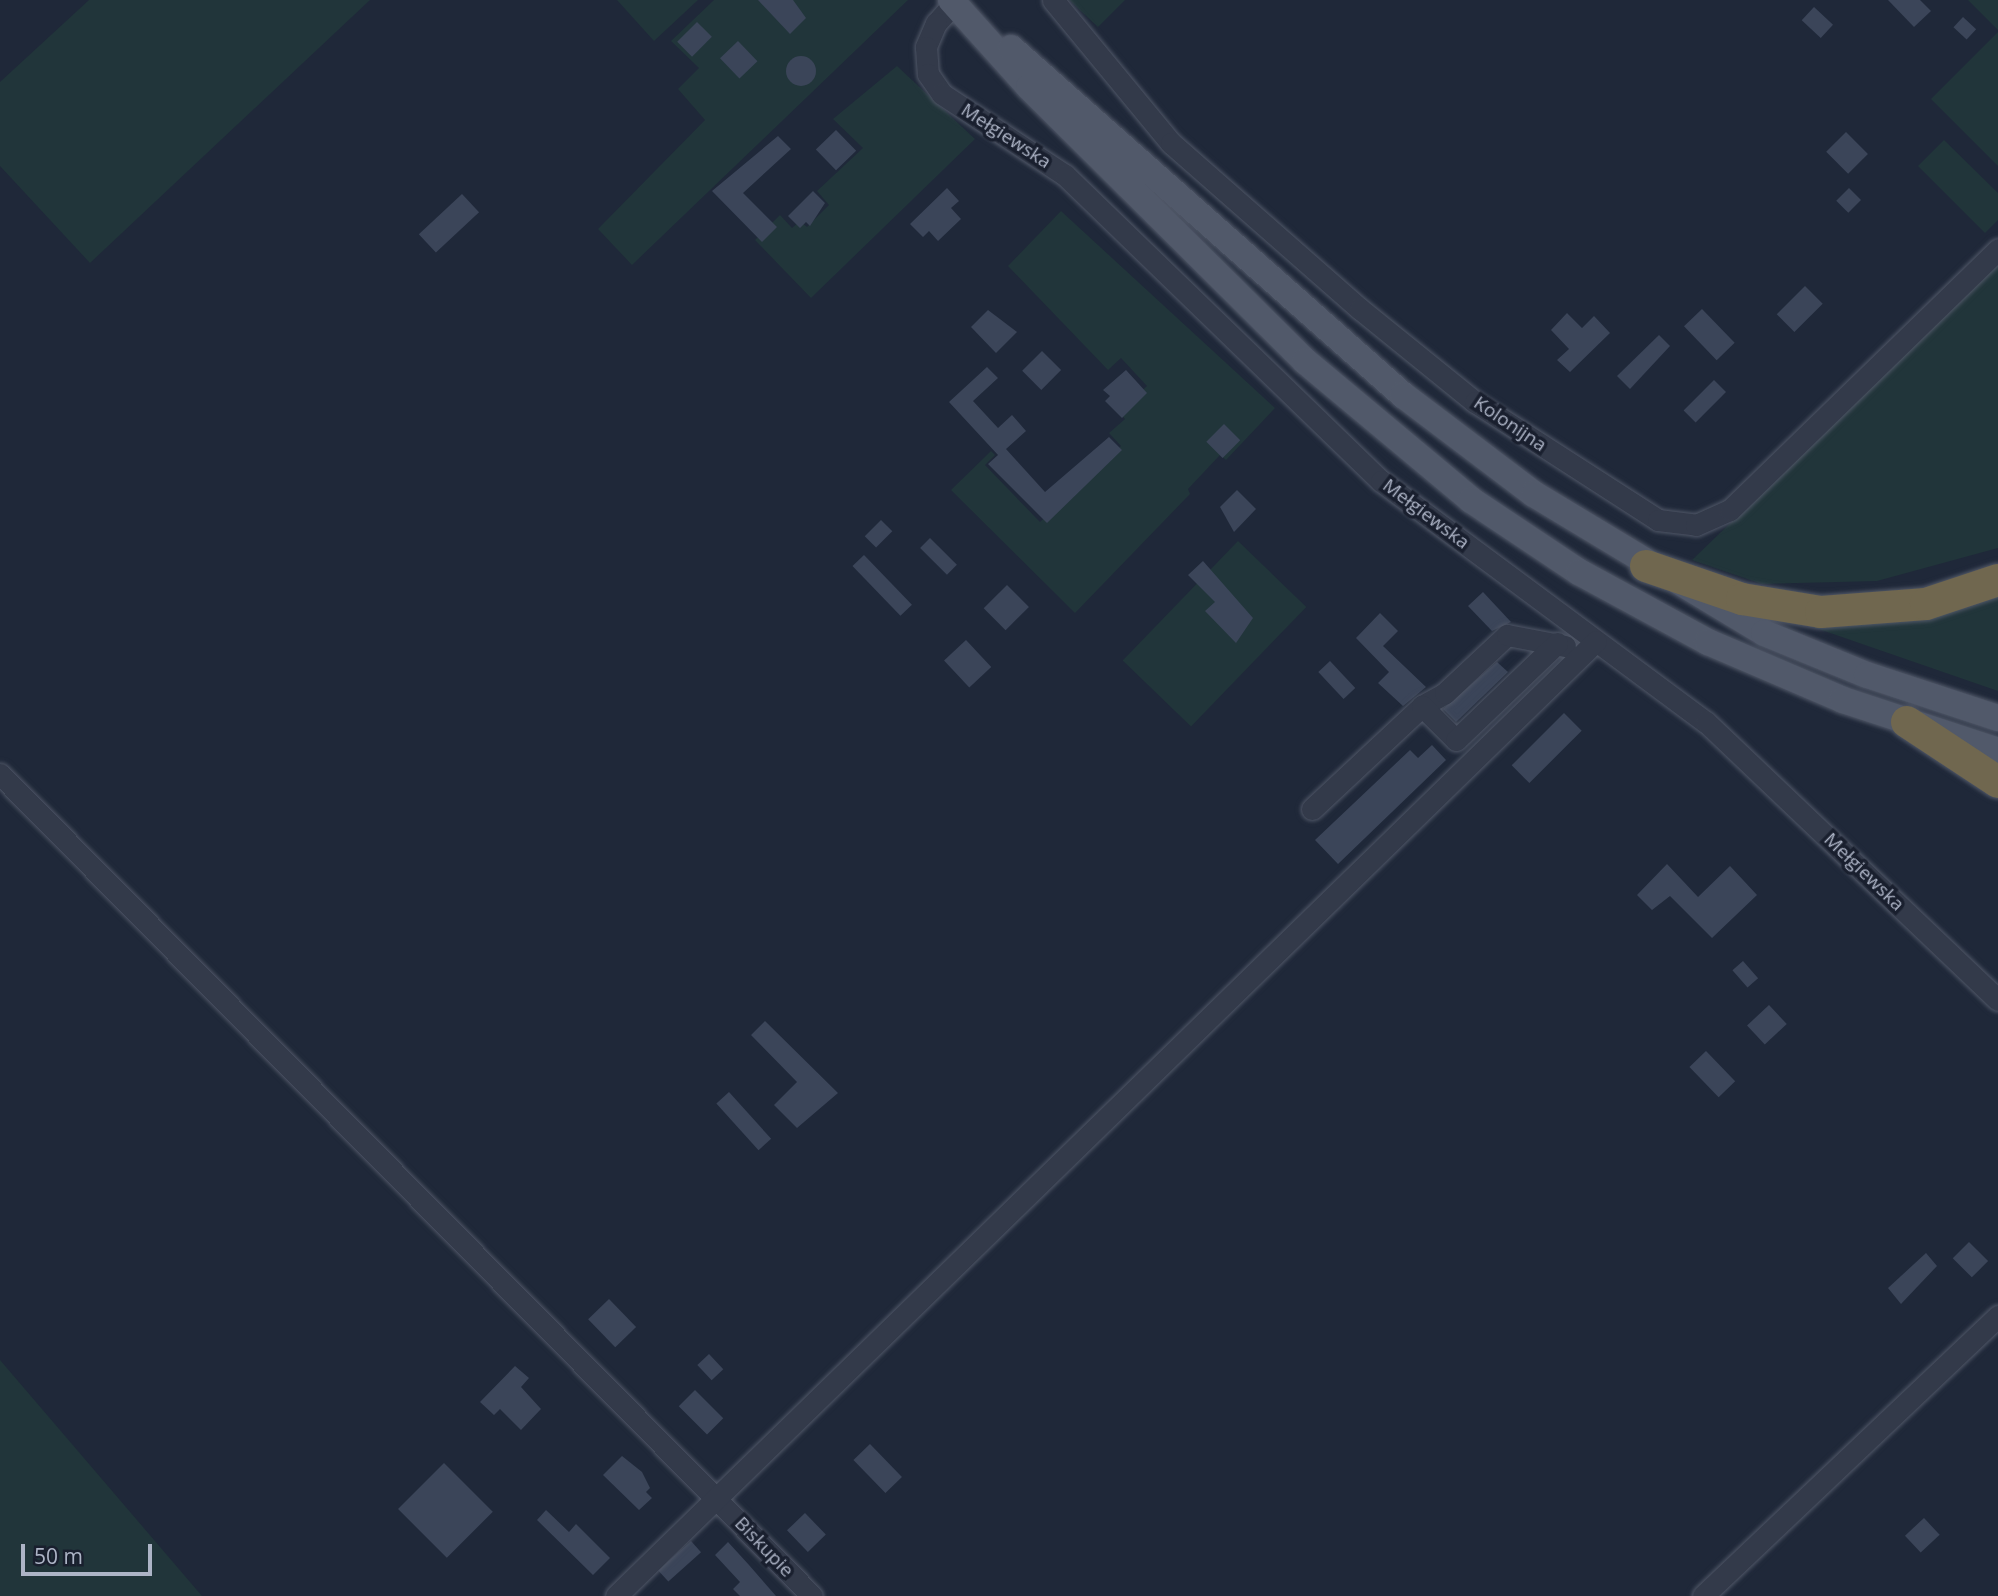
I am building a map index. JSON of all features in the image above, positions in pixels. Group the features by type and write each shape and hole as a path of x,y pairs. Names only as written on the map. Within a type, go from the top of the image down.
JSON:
{"highway":[{"path":"1646,566 1764,604 1821,612 1926,604 1998,580"},
{"path":"1907,722 1998,782"}],"main road":[{"path":"954,1 1094,118 1440,425 1646,566 1782,641 1998,718"},
{"path":"954,1 1029,87 1305,361 1446,481 1579,572 1681,628 1791,679 1907,722 1998,751"}],"street":[{"name":"Kolonijna","path":"1053,0 1171,142 1360,309 1475,402 1658,520 1696,525 1730,510 1998,249"},
{"name":"Mełgiewska","path":"954,1 936,23 926,47 928,74 942,94 1065,175 1361,463 1592,647 1706,722 1998,1000"},
{"path":"1312,809 1422,706 1446,693 1507,635 1592,647"},
{"path":"1422,706 1456,740 1557,643"},
{"path":"616,1596 1592,647"},
{"name":"Biskupie","path":"0,774 812,1596"},
{"path":"1703,1596 1998,1316"}],"green space":[{"path":"89,0 370,0 90,263 0,166 0,82"},
{"path":"617,0 698,0 654,41"},
{"path":"714,0 908,0 632,265 598,229 705,120 678,89 699,68 671,41"},
{"path":"1069,0 1125,0 1098,27"},
{"path":"1968,0 1998,0 1998,30"},
{"path":"1998,32 1998,166 1931,99"},
{"path":"897,66 975,139 811,298 755,240 780,215 792,228 800,221 807,227 829,205 817,191 863,148 833,119"},
{"path":"1944,140 1998,193 1998,220 1985,233 1918,166"},
{"path":"1061,211 1275,408 1226,460 1220,455 1188,489 1190,494 1075,613 951,490 991,451 995,455 985,465 1040,522 1121,446 1109,433 1125,419 1119,412 1147,386 1121,358 1108,370 1008,266"},
{"path":"1998,265 1998,548 1877,581 1762,584 1692,560"},
{"path":"1238,541 1306,607 1191,726 1123,660"},
{"path":"1998,595 1998,691 1810,626 1903,622"},
{"path":"0,1360 202,1596 0,1596"}],"building":[{"path":"758,0 793,0 806,18 790,34"},
{"path":"1888,0 1920,0 1931,11 1914,27"},
{"path":"1814,7 1833,25 1821,38 1802,20"},
{"path":"1963,17 1976,29 1967,40 1953,27"},
{"path":"697,22 712,37 692,57 677,42"},
{"path":"738,41 757,61 739,79 720,58"},
{"path":"801,56 812,60 816,71 812,82 801,86 790,82 786,71 790,60"},
{"path":"836,130 856,151 836,170 816,149"},
{"path":"1846,132 1868,154 1848,174 1826,152"},
{"path":"778,136 791,149 743,193 777,227 762,242 712,191"},
{"path":"947,188 959,201 951,208 961,219 938,241 929,231 923,237 910,224"},
{"path":"1849,188 1861,200 1848,213 1836,201"},
{"path":"813,191 825,203 810,226 806,222 800,228 788,216"},
{"path":"462,194 479,212 436,253 419,234"},
{"path":"1805,286 1823,304 1794,332 1777,314"},
{"path":"1702,309 1735,343 1717,360 1684,326"},
{"path":"988,310 1017,332 996,353 971,327"},
{"path":"1567,313 1582,328 1594,316 1610,333 1570,372 1557,360 1569,349 1551,330"},
{"path":"1659,335 1670,346 1630,389 1617,376"},
{"path":"1042,351 1061,370 1041,390 1022,371"},
{"path":"987,367 998,378 973,401 998,428 1012,415 1026,431 1006,449 1045,492 1109,437 1122,450 1047,523 988,464 998,455 949,402"},
{"path":"1126,370 1147,393 1122,418 1105,401 1110,396 1103,390"},
{"path":"1714,380 1726,392 1696,422 1684,410"},
{"path":"1224,424 1240,440 1223,458 1206,442"},
{"path":"1237,490 1256,509 1234,532 1220,507"},
{"path":"881,520 892,531 876,548 865,536"},
{"path":"930,538 957,565 947,575 920,548"},
{"path":"864,555 912,605 900,616 852,566"},
{"path":"1203,561 1253,618 1236,643 1205,611 1215,602 1188,575"},
{"path":"1007,585 1029,607 1006,630 984,608"},
{"path":"1483,592 1511,622 1492,631 1468,606"},
{"path":"1380,613 1398,631 1383,646 1426,687 1403,706 1378,683 1389,672 1356,638"},
{"path":"966,640 991,667 969,688 944,660"},
{"path":"1330,661 1355,688 1344,699 1318,672"},
{"path":"1497,662 1508,672 1456,722 1443,709"},
{"path":"1564,713 1582,731 1529,783 1512,765"},
{"path":"1432,745 1446,760 1338,864 1315,840 1410,750 1418,758"},
{"path":"1667,864 1698,897 1730,866 1757,895 1712,938 1670,896 1652,910 1637,895"},
{"path":"1743,961 1758,978 1748,988 1732,970"},
{"path":"1769,1005 1787,1024 1765,1044 1747,1025"},
{"path":"765,1021 838,1093 797,1128 774,1105 797,1082 751,1035"},
{"path":"1706,1051 1735,1081 1719,1097 1689,1067"},
{"path":"729,1092 771,1139 759,1150 716,1103"},
{"path":"1969,1242 1988,1261 1972,1277 1953,1258"},
{"path":"1926,1253 1937,1266 1901,1304 1888,1288"},
{"path":"609,1299 636,1327 615,1347 588,1319"},
{"path":"709,1354 723,1369 712,1380 697,1365"},
{"path":"515,1366 529,1378 521,1387 541,1409 521,1430 500,1409 494,1415 480,1402"},
{"path":"695,1390 723,1418 707,1435 679,1406"},
{"path":"870,1444 902,1477 885,1493 853,1460"},
{"path":"622,1456 642,1472 650,1488 646,1492 652,1498 639,1510 603,1475"},
{"path":"444,1463 493,1512 447,1558 398,1509"},
{"path":"546,1510 569,1532 576,1524 610,1558 593,1575 537,1520"},
{"path":"805,1513 826,1535 808,1552 787,1530"},
{"path":"1924,1518 1940,1535 1921,1553 1905,1536"},
{"path":"691,1541 701,1552 668,1582 658,1570"},
{"path":"728,1542 776,1596 740,1596 733,1589 740,1582 715,1555"}]}
